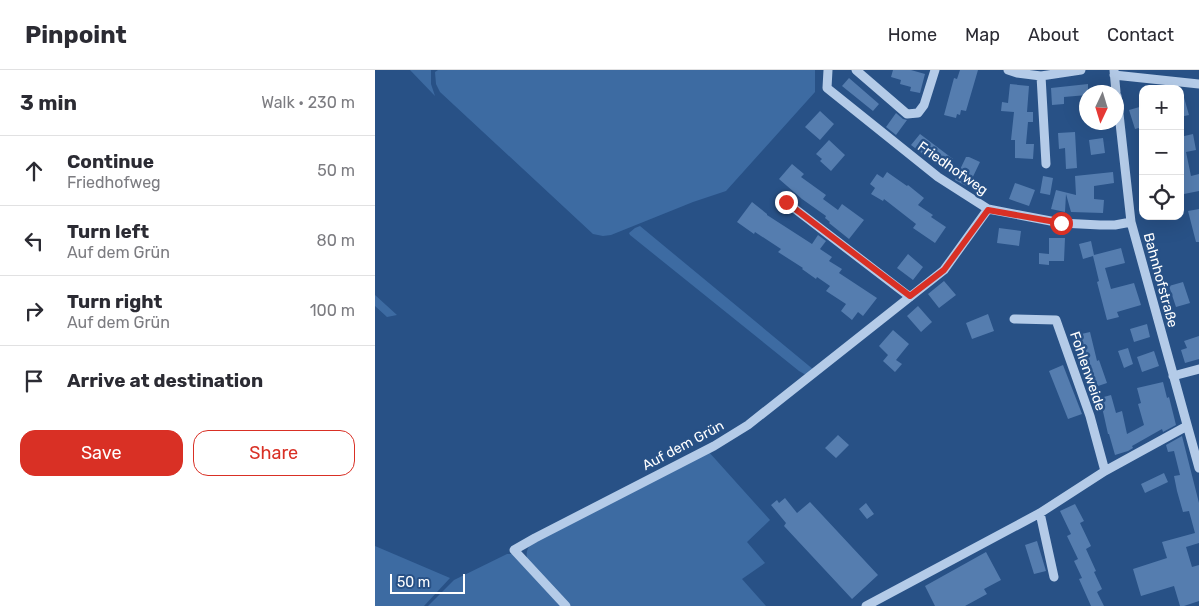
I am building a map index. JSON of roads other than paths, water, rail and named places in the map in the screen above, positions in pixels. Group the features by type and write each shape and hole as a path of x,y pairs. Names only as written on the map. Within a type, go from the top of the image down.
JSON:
{"street":[{"name":"Friedhofweg","path":"828,70 827,88 938,177 988,210 1061,223 1100,225 1131,222"},
{"path":"856,70 907,114 918,113 924,105 935,70"},
{"path":"1008,70 1041,76 1081,70"},
{"path":"1114,73 1199,85"},
{"path":"1041,76 1046,164"},
{"name":"Bahnhofstraße","path":"1120,130 1131,222 1199,468"},
{"path":"786,202 910,296"},
{"name":"Auf dem Grün","path":"566,606 514,550 714,446 747,425 944,270 988,210"},
{"name":"Fohlenweide","path":"1014,319 1056,320 1090,416 1105,471"},
{"path":"1173,376 1199,369"},
{"path":"866,606 1040,513 1105,471 1187,426"},
{"path":"1040,513 1054,578"}]}
